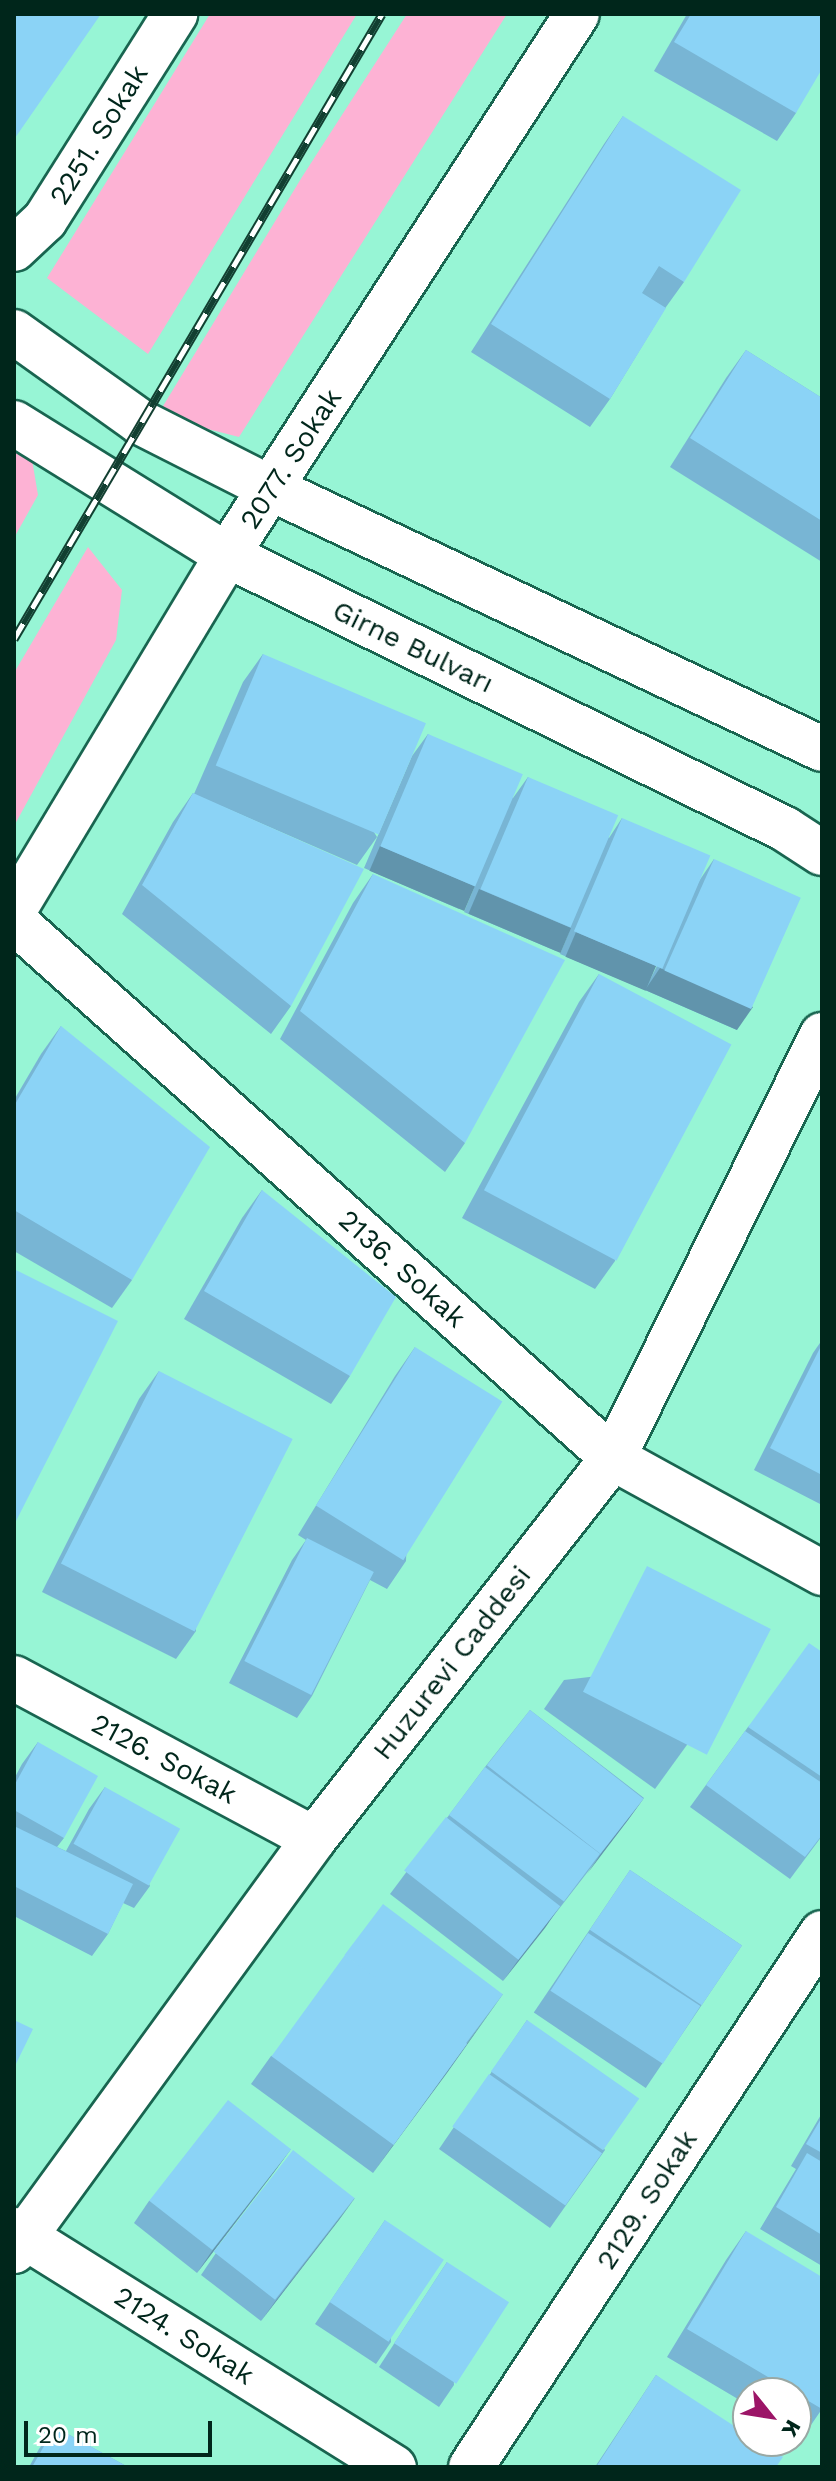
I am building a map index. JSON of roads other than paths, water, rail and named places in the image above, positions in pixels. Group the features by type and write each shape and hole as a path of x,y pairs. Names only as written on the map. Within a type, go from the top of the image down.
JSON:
{"street":[{"name":"2251. Sokak","path":"14,249 45,220 175,14"},
{"name":"2077. Sokak","path":"14,910 227,555 577,14"},
{"path":"14,332 140,422 272,489 822,749"},
{"name":"Girne Bulvarı","path":"14,423 227,555 785,829 822,853"},
{"name":"2136. Sokak","path":"14,921 613,1458 822,1573"},
{"name":"Huzurevi Caddesi","path":"17,2238 314,1839 613,1458 822,1035"},
{"name":"2126. Sokak","path":"14,1678 314,1839"},
{"name":"2129. Sokak","path":"471,2467 822,1933"},
{"name":"2124. Sokak","path":"17,2238 394,2467"}],"railway":[{"path":"14,639 382,14"}]}
